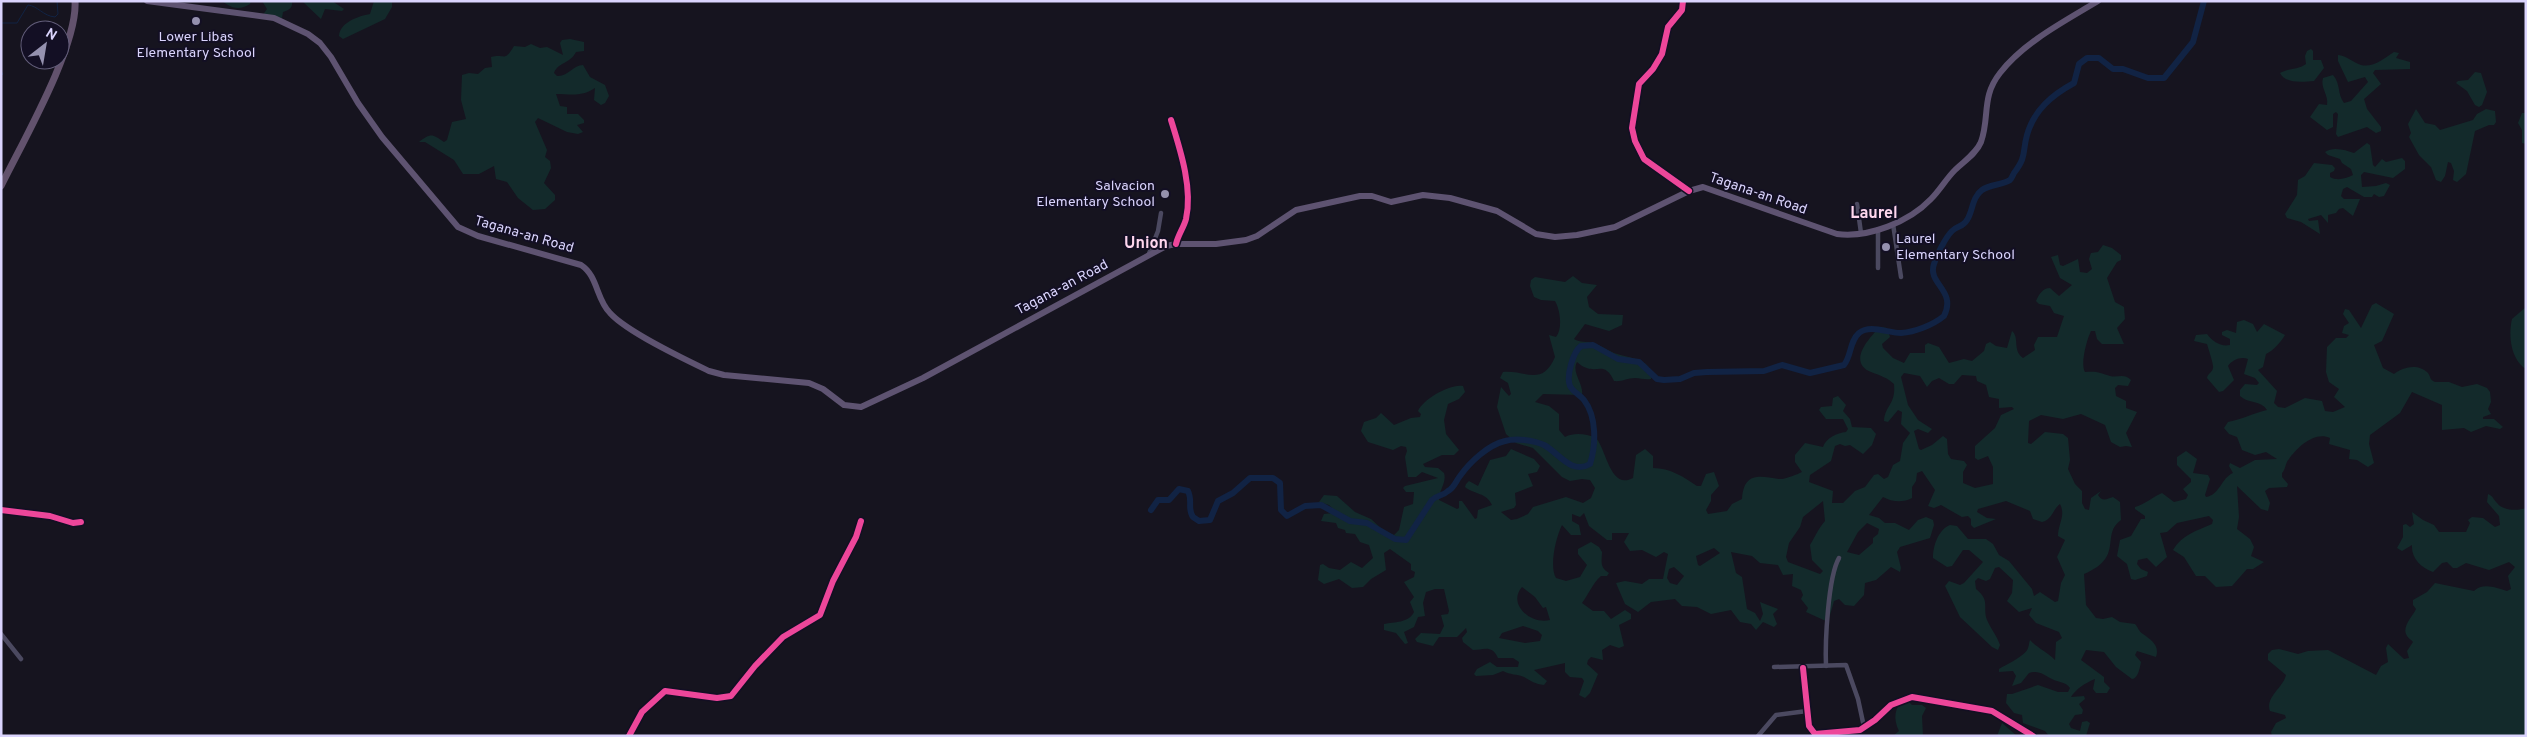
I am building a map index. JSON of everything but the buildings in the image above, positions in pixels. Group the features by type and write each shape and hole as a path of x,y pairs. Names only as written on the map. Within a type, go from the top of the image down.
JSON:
{"highway":[{"path":"1,186 66,50 75,15 75,1"}],"main road":[{"name":"Tagana-an Road","path":"147,1 274,18 287,22 323,46 341,72 371,123 453,221 465,231 581,265 591,274 604,306 618,321 705,369 724,376 812,384 844,405 856,408 867,405 923,378 1148,256 1176,244 1216,244 1246,240 1257,236 1296,210 1360,196 1372,196 1391,202 1423,195 1450,198 1498,211 1536,234 1554,237 1577,236 1602,231 1632,220 1689,191 1701,187 1837,234 1878,229 1893,224 1922,208 1953,172 1977,149 1982,139 1987,97 1995,80 2006,66 2054,28 2098,1"}],"street":[{"path":"1683,1 1681,12 1668,27 1662,54 1653,69 1639,84 1632,128 1635,142 1644,159 1689,191"},
{"path":"1171,120 1181,154 1187,204 1186,218 1176,244"},
{"path":"1857,204 1861,232"},
{"path":"1148,256 1158,231 1161,213"},
{"path":"1893,224 1901,276"},
{"path":"1878,229 1878,268"},
{"path":"1,510 50,516 72,523 81,522"},
{"path":"629,736 642,712 665,691 717,698 731,696 755,666 783,637 818,616 856,537 861,521"},
{"path":"1826,666 1832,589 1835,567 1839,558"},
{"path":"1,634 21,659"},
{"path":"1774,667 1847,666 1858,698 1864,727"},
{"path":"1803,668 1807,712 1813,733 1860,730 1891,705 1912,698 1984,709 1999,714 2033,736"},
{"path":"1758,736 1776,715 1807,712"}],"green space":[{"path":"222,1 251,1 250,4 239,8 232,7"},
{"path":"262,1 292,1 292,5 283,12 282,18 269,15 262,16 267,9"},
{"path":"302,1 332,1 344,9 342,11 325,9 321,19"},
{"path":"374,1 392,1 392,7 385,19 343,39 339,36 346,23 370,14"},
{"path":"570,39 584,42 584,51 576,52 571,59 558,67 554,73 557,76 561,76 583,65 590,77 605,85 609,96 605,103 601,105 594,100 595,88 581,94 556,94 560,106 567,107 567,114 578,114 584,120 584,123 577,125 583,132 578,134 567,132 538,118 535,122 547,150 545,157 550,161 551,168 544,183 555,195 555,200 545,209 533,210 518,198 507,182 496,179 494,166 479,174 463,174 454,160 425,142 419,142 426,137 432,136 444,142 447,140 452,122 466,119 461,100 462,75 469,73 478,74 485,68 492,67 491,57 506,56 514,46 525,47 531,44 540,48 547,47 563,55 560,43 562,40"},
{"path":"2311,49 2313,51 2313,60 2321,60 2324,68 2314,81 2295,82 2282,77 2280,73 2306,64 2305,56 2307,51"},
{"path":"2394,52 2399,53 2396,58 2410,62 2410,69 2375,70 2373,73 2381,84 2364,99 2367,109 2381,127 2381,131 2376,133 2367,127 2338,137 2336,134 2338,114 2336,112 2333,114 2333,127 2327,130 2310,117 2319,104 2327,105 2322,82 2323,78 2333,75 2344,103 2351,101 2368,82 2365,77 2348,82 2338,61 2338,55 2365,66 2379,62"},
{"path":"2475,72 2481,73 2487,92 2482,105 2479,107 2475,105 2467,91 2456,83 2468,80"},
{"path":"2416,109 2425,123 2435,125 2440,130 2473,120 2477,114 2486,109 2495,111 2496,122 2494,125 2489,125 2475,131 2466,174 2457,182 2453,180 2454,171 2451,163 2448,162 2445,176 2441,182 2436,180 2431,167 2419,155 2409,137 2411,133 2408,124"},
{"path":"2522,113 2526,113 2526,144 2522,143 2522,130 2518,123"},
{"path":"2367,143 2370,145 2373,165 2375,167 2382,159 2386,162 2402,158 2405,161 2405,169 2393,178 2364,172 2361,175 2362,187 2386,183 2390,185 2384,196 2379,197 2374,194 2372,197 2364,197 2347,187 2343,189 2341,196 2344,199 2360,199 2353,216 2343,208 2339,209 2336,213 2328,215 2328,223 2321,215 2308,219 2309,221 2318,220 2320,234 2301,222 2287,218 2285,214 2297,195 2298,180 2305,176 2314,163 2332,165 2335,168 2330,173 2330,177 2335,179 2347,178 2353,175 2351,169 2342,163 2340,159 2325,152 2336,149 2354,153"},
{"path":"2103,245 2112,248 2121,255 2121,260 2117,262 2107,278 2115,302 2124,307 2125,319 2117,328 2124,344 2102,344 2097,339 2095,331 2091,331 2083,363 2085,372 2123,376 2131,380 2128,386 2118,385 2115,388 2116,396 2126,401 2126,408 2137,412 2126,433 2132,447 2120,447 2111,442 2105,425 2081,414 2063,419 2041,415 2029,421 2028,443 2031,444 2045,432 2063,434 2068,438 2070,460 2068,469 2075,484 2082,491 2082,503 2085,509 2089,510 2091,498 2101,491 2098,495 2101,499 2113,497 2120,502 2121,520 2112,532 2108,553 2104,560 2096,567 2084,574 2086,605 2096,618 2112,617 2120,622 2135,624 2140,632 2154,643 2157,653 2156,657 2137,651 2135,655 2141,662 2137,675 2132,679 2116,667 2104,652 2086,650 2081,660 2104,677 2104,682 2110,688 2107,693 2096,693 2093,689 2095,679 2081,686 2071,697 2084,696 2085,699 2079,704 2083,710 2082,714 2075,715 2069,724 2071,728 2080,731 2082,722 2087,721 2090,723 2086,736 2049,736 2045,731 2023,723 2022,715 2014,713 2006,703 2007,694 2038,685 2058,692 2068,692 2070,688 2066,684 2039,673 2029,673 2021,683 2012,686 2016,676 2013,671 1999,672 1999,669 2026,651 2030,640 2055,660 2056,642 2062,638 2059,632 2036,623 2029,615 2032,608 2019,612 2007,601 2012,593 2013,580 1999,567 1995,568 1990,579 1986,581 1978,578 1975,581 1976,589 1981,593 1985,601 1987,620 2000,645 1998,650 1992,647 1960,617 1945,586 1949,581 1960,585 1964,583 1983,562 1969,550 1963,550 1952,566 1947,567 1933,558 1939,534 1950,525 1957,526 1968,539 1986,539 1993,544 1999,555 2009,561 2032,589 2034,596 2040,592 2055,602 2058,601 2061,583 2065,575 2057,557 2065,540 2058,536 2062,516 2060,504 2048,519 2042,522 2033,519 2030,511 2006,501 1978,509 1977,512 1987,518 1996,519 1974,528 1968,516 1962,517 1941,505 1934,508 1928,506 1935,490 1922,471 1917,473 1916,481 1912,487 1912,498 1898,501 1883,497 1869,515 1879,518 1885,523 1895,523 1909,530 1918,520 1926,517 1933,520 1934,525 1930,538 1900,547 1897,552 1901,568 1900,572 1891,567 1876,580 1865,583 1864,595 1854,606 1845,605 1839,599 1834,601 1828,622 1806,612 1808,608 1801,599 1803,595 1801,590 1792,586 1793,574 1783,575 1778,565 1760,563 1752,556 1731,552 1736,573 1742,577 1747,609 1755,613 1760,621 1763,614 1760,602 1778,609 1773,614 1777,624 1774,627 1763,622 1756,630 1751,624 1740,622 1731,610 1711,614 1697,607 1682,606 1675,599 1651,602 1638,612 1625,604 1616,583 1625,581 1642,584 1649,579 1663,579 1668,554 1664,552 1656,557 1642,550 1630,551 1624,542 1629,533 1612,533 1612,540 1607,540 1589,526 1584,513 1580,517 1572,514 1572,521 1579,525 1581,535 1571,535 1562,525 1553,559 1556,578 1566,581 1580,577 1587,565 1578,554 1578,549 1591,542 1599,547 1602,552 1602,566 1609,573 1607,576 1601,576 1598,579 1582,603 1593,611 1604,611 1611,619 1625,610 1631,614 1631,619 1619,625 1624,646 1619,648 1610,645 1602,650 1603,660 1591,657 1588,660 1587,664 1598,674 1590,693 1585,698 1579,695 1584,681 1582,678 1570,677 1565,672 1565,663 1534,670 1547,681 1544,685 1503,671 1493,675 1476,676 1474,674 1477,669 1490,662 1497,667 1518,667 1519,662 1513,658 1498,658 1490,649 1473,650 1463,642 1462,638 1467,632 1466,628 1457,637 1439,637 1433,646 1417,642 1415,639 1421,633 1440,634 1444,626 1441,615 1448,614 1449,611 1444,589 1426,592 1423,603 1425,616 1418,617 1414,627 1404,632 1408,643 1405,644 1396,633 1384,630 1384,624 1405,620 1412,616 1414,612 1410,602 1414,597 1404,582 1414,577 1415,572 1411,570 1411,564 1390,549 1384,553 1386,570 1371,579 1363,587 1352,588 1339,579 1324,584 1318,580 1320,565 1323,564 1329,568 1340,570 1351,562 1362,568 1373,558 1369,545 1360,542 1355,534 1346,533 1345,530 1338,528 1336,523 1321,521 1324,514 1334,513 1335,511 1329,505 1319,502 1324,495 1337,496 1355,512 1371,519 1384,531 1394,535 1399,530 1404,507 1413,504 1414,492 1406,492 1403,488 1438,478 1422,472 1416,477 1408,477 1405,457 1406,447 1401,446 1393,450 1368,442 1361,431 1364,422 1376,418 1381,413 1394,425 1411,418 1420,417 1421,414 1418,411 1421,406 1431,397 1445,389 1463,386 1465,392 1459,399 1448,404 1444,420 1446,434 1459,450 1454,455 1442,455 1423,464 1425,467 1438,468 1444,473 1445,476 1439,500 1457,509 1459,508 1459,501 1462,501 1475,519 1477,518 1478,510 1492,505 1487,498 1465,487 1466,484 1469,481 1478,486 1490,460 1506,456 1511,449 1534,459 1540,466 1537,472 1528,474 1533,486 1515,493 1516,505 1514,508 1501,512 1511,520 1528,514 1533,507 1566,497 1583,503 1591,498 1595,488 1590,480 1570,481 1562,477 1533,448 1516,443 1506,434 1497,407 1501,387 1509,396 1511,394 1508,383 1500,378 1503,372 1539,374 1545,372 1555,357 1549,335 1556,337 1560,329 1558,309 1555,301 1541,300 1534,297 1530,286 1531,280 1535,277 1565,282 1573,276 1582,283 1597,285 1587,297 1589,307 1598,314 1623,315 1622,325 1609,331 1585,324 1574,339 1593,343 1614,353 1644,363 1649,367 1651,379 1635,378 1614,381 1604,369 1587,368 1577,362 1576,374 1582,395 1543,394 1535,402 1549,406 1559,414 1559,430 1565,437 1580,434 1596,438 1610,467 1619,479 1633,478 1636,455 1645,449 1653,456 1653,468 1671,471 1697,486 1701,486 1706,474 1714,472 1719,486 1711,495 1711,501 1706,510 1708,514 1727,511 1732,504 1742,499 1743,490 1749,480 1759,477 1781,479 1802,472 1795,462 1795,455 1805,443 1823,447 1829,439 1846,432 1848,429 1843,419 1826,419 1819,410 1821,407 1832,406 1833,398 1838,396 1846,405 1843,411 1850,419 1852,427 1871,428 1876,434 1872,445 1863,454 1850,445 1840,444 1835,446 1831,461 1810,475 1809,482 1833,491 1832,503 1843,503 1855,491 1865,487 1874,475 1878,474 1884,479 1888,477 1893,465 1900,461 1903,443 1910,433 1901,424 1902,412 1898,410 1888,422 1884,421 1886,411 1892,401 1894,384 1886,378 1864,368 1861,362 1862,350 1875,332 1880,327 1887,328 1890,337 1882,344 1883,348 1893,358 1904,363 1910,353 1925,353 1925,345 1928,343 1939,347 1949,363 1964,359 1972,361 1984,351 1986,344 1990,342 1996,346 2007,348 2012,331 2016,337 2018,351 2023,358 2035,350 2034,345 2038,337 2057,337 2064,316 2054,313 2050,306 2039,304 2036,301 2045,289 2050,288 2059,296 2072,285 2060,278 2051,257 2058,255 2060,265 2063,266 2078,259 2080,272 2087,273 2092,269 2089,259 2091,253 2098,252","holes":["1904,373 1920,376 1927,387 1932,381 1939,378 1949,384 1954,384 1962,375 1976,376 1977,381 1986,385 1989,397 1999,399 1999,408 2012,407 2014,409 2001,415 1995,428 1975,446 1975,458 1978,460 1988,456 1993,467 1993,484 1975,488 1963,483 1963,472 1967,465 1964,461 1951,459 1948,454 1947,439 1943,436 1932,445 1921,450 1919,449 1914,431 1918,429 1928,433 1932,429 1918,420 1908,405 1901,377","1823,501 1825,521 1810,545 1812,560 1823,571 1820,574 1788,562 1786,557 1789,543 1800,527 1803,517","1867,523 1879,529 1878,534 1873,538 1873,543 1859,555 1847,552 1858,532","1714,548 1720,553 1700,566 1696,556","1674,567 1684,576 1677,585 1670,583 1667,578 1669,569","1522,587 1535,597 1543,608 1546,607 1550,620 1543,621 1529,616 1523,612 1517,600","1523,626 1538,631 1542,635 1540,641 1525,643 1499,638 1502,633"]},
{"path":"2376,303 2394,314 2382,341 2374,345 2383,368 2394,374 2402,369 2415,367 2428,373 2435,382 2449,382 2462,387 2477,384 2487,388 2490,392 2491,402 2488,409 2491,414 2483,417 2483,419 2494,419 2503,427 2500,429 2486,426 2471,432 2464,428 2442,430 2442,405 2412,392 2400,413 2370,435 2369,444 2374,463 2368,467 2357,460 2349,459 2350,450 2329,444 2330,438 2324,436 2306,442 2288,461 2282,473 2282,477 2288,484 2287,487 2269,488 2265,491 2270,503 2268,511 2261,509 2237,486 2239,517 2237,529 2250,539 2254,547 2251,556 2264,562 2253,569 2247,569 2232,586 2216,587 2205,576 2196,576 2184,557 2173,550 2185,537 2212,524 2213,520 2209,516 2177,523 2167,532 2160,533 2167,557 2156,567 2147,558 2138,560 2137,564 2141,569 2148,572 2147,576 2135,580 2131,579 2127,564 2117,556 2120,540 2131,536 2141,519 2145,519 2145,516 2135,507 2162,493 2174,502 2186,499 2188,495 2183,489 2191,482 2191,479 2177,465 2177,457 2186,451 2197,459 2193,473 2208,475 2210,479 2206,497 2211,496 2218,490 2229,475 2233,473 2229,466 2230,463 2240,468 2255,460 2277,459 2266,452 2255,455 2242,450 2237,437 2229,434 2224,428 2228,422 2267,410 2262,405 2240,396 2240,390 2245,384 2257,385 2259,383 2255,378 2244,374 2248,359 2240,358 2234,360 2228,366 2234,380 2223,391 2219,392 2207,378 2213,366 2207,344 2194,341 2196,335 2207,334 2217,343 2230,345 2230,339 2222,335 2222,332 2227,330 2236,333 2237,322 2244,320 2253,324 2257,332 2264,324 2285,335 2277,346 2266,354 2263,367 2258,370 2277,391 2274,403 2278,407 2285,408 2305,398 2322,401 2325,411 2333,412 2345,407 2334,397 2339,389 2329,382 2326,372 2327,347 2336,338 2346,338 2349,335 2342,333 2344,326 2349,323 2343,314 2345,309 2349,310 2361,328 2372,305"},
{"path":"2526,307 2526,369 2514,354 2510,333 2512,319"},
{"path":"2488,494 2503,508 2519,510 2526,508 2526,736 2272,736 2271,732 2276,723 2286,718 2285,715 2270,711 2270,701 2286,675 2268,660 2268,654 2272,650 2279,649 2298,654 2308,651 2328,650 2376,675 2381,666 2388,662 2386,648 2388,644 2404,659 2409,658 2407,651 2413,642 2407,636 2405,629 2416,609 2413,605 2413,600 2427,592 2435,583 2474,591 2486,586 2507,591 2511,589 2508,576 2515,567 2509,562 2489,570 2466,563 2453,568 2447,562 2442,563 2433,572 2418,562 2413,554 2412,545 2402,551 2397,548 2403,537 2403,525 2406,524 2410,527 2414,524 2412,512 2434,525 2439,532 2466,532 2470,523 2468,520 2472,517 2483,518 2495,527 2500,525 2499,516 2487,502"},
{"path":"1905,698 1912,705 1922,705 1926,708 1922,716 1923,736 1893,736 1899,731 1895,718 1897,709"},
{"path":"2002,723 2017,736 1997,736"}],"waterway":[{"path":"1,23 17,23 28,5 55,17 58,14 57,1"},
{"path":"1151,510 1158,500 1169,500 1179,489 1188,491 1190,511 1193,517 1199,521 1210,520 1218,501 1233,493 1250,478 1273,478 1280,483 1281,510 1287,516 1305,506 1321,505 1350,521 1367,523 1395,539 1406,540 1432,500 1450,490 1474,460 1486,450 1499,443 1514,440 1535,442 1544,445 1571,465 1583,467 1590,464 1594,440 1591,414 1584,400 1571,388 1569,382 1573,359 1581,346 1593,345 1618,359 1639,362 1657,379 1664,380 1680,379 1694,373 1764,371 1782,365 1810,373 1844,365 1854,340 1863,330 1874,329 1901,333 1918,330 1929,325 1944,316 1947,307 1945,293 1934,277 1933,271 1934,264 1942,247 1952,231 1967,220 1974,200 1982,190 2010,180 2021,162 2030,126 2039,111 2051,98 2074,83 2079,64 2087,58 2099,58 2113,69 2123,69 2148,78 2164,78 2193,42 2204,1"},
{"path":"1,71 3,74 1,76"}],"cycle path":[{"path":"1683,1 1682,10 1668,27 1662,54 1653,69 1639,84 1632,128 1635,141 1644,159 1689,191"},
{"path":"1171,120 1187,182 1188,195 1186,219 1176,244"},
{"path":"1,510 50,516 73,523 81,522"},
{"path":"629,736 642,712 665,691 717,698 731,696 755,666 783,637 820,615 833,581 856,537 861,521"},
{"path":"1803,668 1809,726 1815,734 1860,730 1875,720 1891,705 1912,697 1992,711 2033,736"}],"place":[{"name":"Lower Libas Elementary School","path":"196,21"},
{"name":"Salvacion Elementary School","path":"1165,194"},
{"name":"Laurel Elementary School","path":"1886,247"}],"district":[{"name":"Laurel","path":"1874,214"},
{"name":"Union","path":"1146,244"}]}
